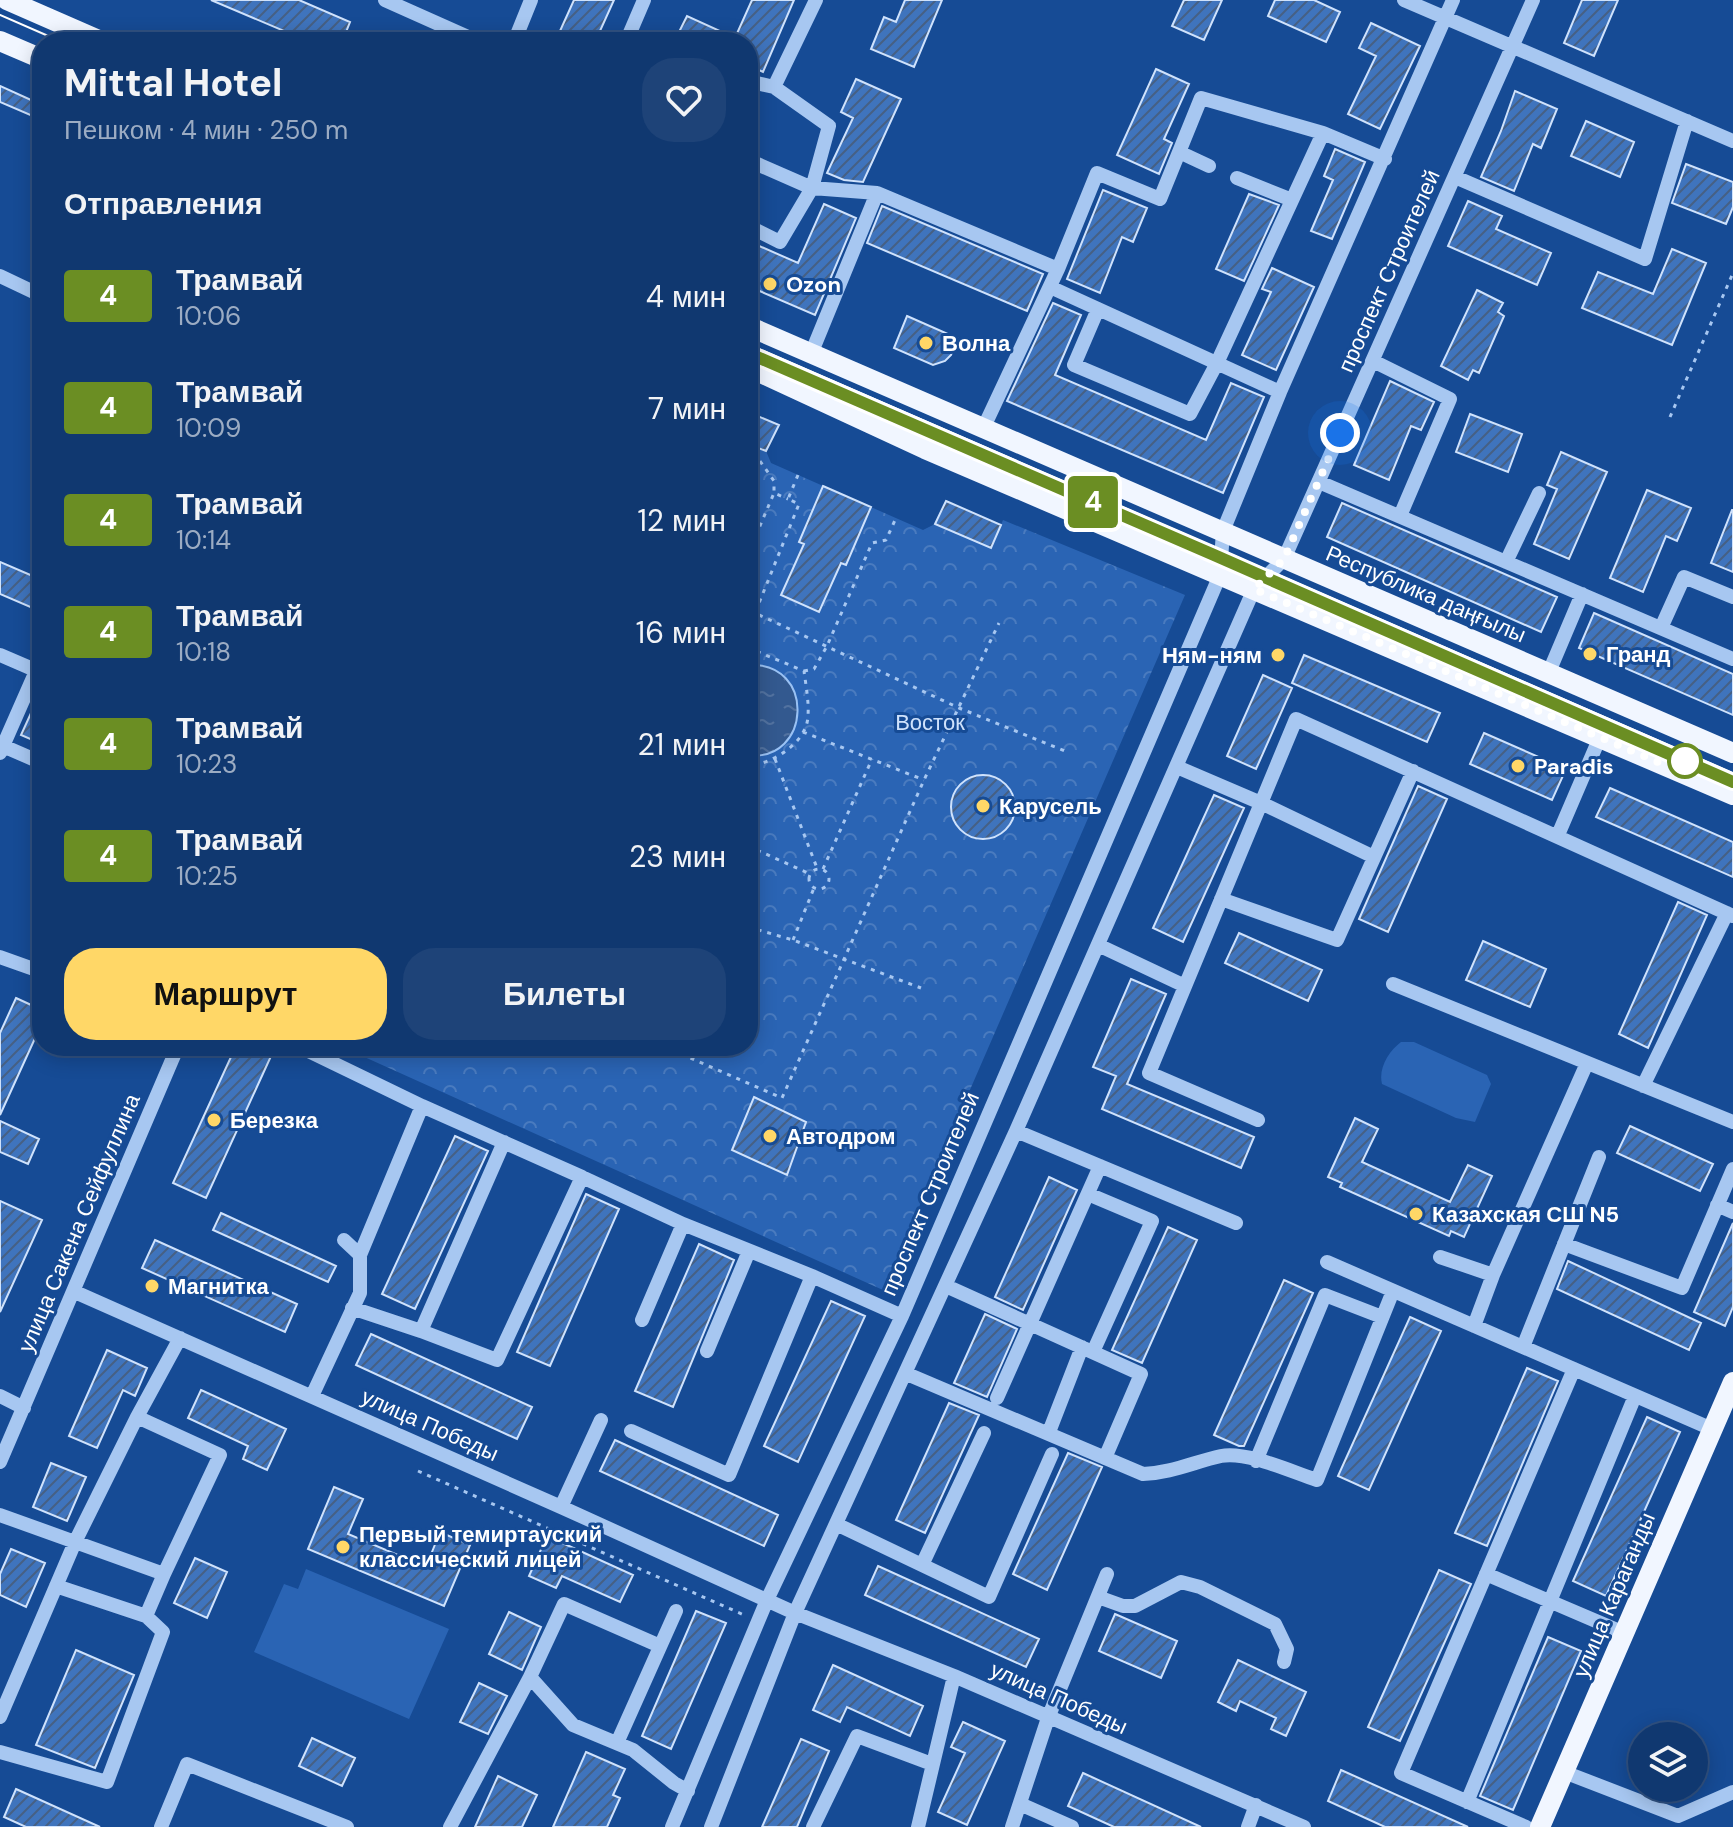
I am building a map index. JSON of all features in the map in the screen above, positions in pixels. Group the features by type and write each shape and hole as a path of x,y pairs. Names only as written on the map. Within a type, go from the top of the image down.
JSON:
{"main road":[{"path":"7,0 80,32"},
{"path":"0,41 32,55"},
{"name":"Республика даңғылы","path":"758,330 1733,753"},
{"path":"758,372 925,449 1733,795"},
{"name":"улица Караганды","path":"1540,1827 1732,1389"}],"street":[{"path":"385,0 457,32"},
{"path":"518,32 531,0"},
{"path":"630,32 644,0"},
{"path":"774,87 816,0"},
{"path":"1404,0 1733,141"},
{"path":"1223,531 1280,392 1453,0"},
{"name":"проспект Строителей","path":"1284,559 1533,0"},
{"path":"758,83 774,87 829,126 812,188 780,242 758,231"},
{"path":"983,429 1050,287 1097,173 1160,199 1201,98 1323,133 1385,159"},
{"path":"1455,177 1645,259 1687,121"},
{"path":"1098,309 1074,365 1190,414 1217,363 1323,133"},
{"path":"1179,152 1209,166"},
{"path":"758,164 812,188 877,193 1058,269"},
{"path":"1237,178 1292,200"},
{"path":"811,354 877,193"},
{"path":"0,276 32,291"},
{"path":"1050,287 1280,392"},
{"path":"1373,361 1450,399 1400,516"},
{"path":"1319,482 1733,659"},
{"path":"1506,562 1539,493"},
{"name":"проспект Строителей","path":"672,1827 767,1600 902,1316 1220,575 1223,531"},
{"path":"711,1827 795,1613 1016,1131 1254,589 1284,559"},
{"path":"1661,628 1684,577 1733,597"},
{"path":"1549,672 1582,594"},
{"path":"0,655 32,669"},
{"path":"32,687 2,750 32,760"},
{"path":"1258,1120 1149,1073 1296,719 1730,915 1643,1086"},
{"path":"1558,835 1600,737"},
{"path":"1177,767 1374,857"},
{"path":"1221,899 1337,940 1413,771"},
{"path":"1098,945 1185,986"},
{"path":"0,957 32,968"},
{"path":"1393,984 1733,1122"},
{"name":"улица Сакена Сейфуллина","path":"0,1462 174,1056"},
{"path":"319,1056 683,1224 902,1316"},
{"path":"1474,1326 1493,1275 1587,1063"},
{"path":"312,1396 360,1293 360,1255 422,1106"},
{"path":"1016,1131 1236,1223"},
{"path":"421,1331 504,1142"},
{"path":"1523,1347 1599,1157"},
{"path":"997,1398 1100,1166"},
{"path":"1564,1244 1682,1288 1733,1169"},
{"path":"352,1308 497,1360 582,1177"},
{"path":"1049,1432 1152,1221 1088,1194"},
{"path":"1717,1205 1733,1212"},
{"path":"642,1320 683,1224"},
{"path":"344,1240 360,1255"},
{"path":"707,1351 749,1251"},
{"path":"1440,1257 1493,1275"},
{"path":"1327,1262 1712,1429"},
{"path":"631,1431 729,1475 812,1276"},
{"path":"946,1286 1141,1374 1105,1458"},
{"path":"907,1374 1143,1474 1165,1474 1224,1455 1243,1456 1317,1480 1393,1291"},
{"name":"улица Победы","path":"75,1292 795,1613 954,1676 1304,1827"},
{"path":"1256,1461 1325,1295 1382,1317"},
{"path":"0,1717 75,1542 180,1338"},
{"path":"1526,1827 1401,1773 1574,1369"},
{"path":"0,1396 24,1408"},
{"path":"1467,1802 1635,1396"},
{"path":"137,1417 220,1455 146,1616"},
{"path":"561,1507 601,1420"},
{"path":"922,1565 984,1433"},
{"path":"836,1524 989,1597 1052,1454"},
{"path":"0,1515 164,1574"},
{"path":"1012,1827 1048,1718 1107,1574"},
{"path":"1486,1574 1624,1633"},
{"path":"1098,1597 1123,1606 1135,1606 1181,1582 1200,1587 1275,1624 1287,1649 1284,1662"},
{"path":"0,1752 107,1782 163,1632 146,1616 56,1586"},
{"path":"450,1827 530,1677 564,1604 660,1646"},
{"path":"617,1743 676,1611"},
{"path":"918,1827 954,1676"},
{"path":"530,1677 573,1725 633,1750 688,1791"},
{"path":"813,1827 857,1736 932,1764"},
{"path":"161,1827 187,1764 347,1827"},
{"path":"1564,1772 1678,1816 1733,1792"},
{"path":"1020,1804 1072,1827"},
{"path":"1248,1827 1256,1805"}],"path":[{"path":"1670,417 1733,273"},
{"path":"758,531 774,493 774,481 760,461"},
{"path":"788,499 798,475"},
{"path":"758,606 799,504 774,493"},
{"path":"758,653 804,671 814,669 872,543 886,540 896,518"},
{"path":"758,614 959,708 1065,751"},
{"path":"686,1056 782,1098 924,780 999,623"},
{"path":"758,763 775,759 798,741 803,732 809,719 804,671"},
{"path":"803,732 924,780"},
{"path":"775,759 817,868"},
{"path":"823,869 872,759"},
{"path":"758,851 810,874"},
{"path":"817,868 823,869 829,876 824,888 814,888 810,884 810,874 817,868"},
{"path":"793,940 814,888"},
{"path":"758,930 921,988"},
{"path":"418,1471 745,1616"}],"green space":[{"name":"Восток","path":"758,448 766,451 771,463 923,530 935,524 991,548 1003,520 1185,595 883,1290 362,1056 758,1056"},
{"path":"1401,1042 1414,1042 1487,1075 1491,1084 1475,1122 1456,1118 1382,1084 1386,1060"},
{"path":"306,1569 449,1629 409,1719 254,1652 284,1584 298,1589"}],"water":[{"path":"758,666 770,668 786,678 795,694 798,712 794,729 784,744 769,753 758,754"}],"building":[{"path":"211,0 299,0 350,22 346,32 286,32"},
{"path":"574,0 614,0 600,32 560,32"},
{"path":"752,0 794,0 763,72 758,70 758,32 738,32"},
{"path":"905,0 942,0 914,67 871,49 884,17 896,22"},
{"path":"1184,0 1222,0 1204,40 1172,26"},
{"path":"1275,0 1314,0 1340,12 1326,42 1268,16"},
{"path":"1582,0 1618,0 1594,56 1564,43"},
{"path":"687,16 722,32 679,32"},
{"path":"1371,23 1420,46 1380,129 1348,114 1376,56 1359,48"},
{"path":"1156,69 1189,84 1164,139 1172,143 1159,174 1117,155"},
{"path":"856,79 901,99 863,182 844,180 827,173 853,118 841,112"},
{"path":"0,86 32,100 32,116 0,102"},
{"path":"1515,91 1557,109 1541,148 1533,144 1514,191 1481,177"},
{"path":"1586,121 1634,142 1620,177 1571,156"},
{"path":"1335,149 1365,162 1332,239 1311,231 1333,180 1324,176"},
{"path":"1686,164 1733,182 1733,207 1726,224 1672,203"},
{"path":"1103,190 1147,208 1133,242 1122,237 1100,293 1067,279"},
{"path":"1249,194 1279,205 1244,281 1216,269"},
{"path":"1468,201 1502,216 1496,229 1551,253 1537,285 1448,246"},
{"path":"824,204 856,218 815,315 758,290 758,245 798,263"},
{"path":"882,206 1043,274 1027,311 867,243"},
{"path":"1672,249 1706,263 1672,345 1582,308 1598,272 1653,294"},
{"path":"1272,268 1314,287 1276,370 1242,355 1271,292 1262,289"},
{"path":"1477,290 1503,303 1498,312 1504,316 1479,373 1473,370 1468,380 1441,366"},
{"path":"1053,303 1081,315 1055,375 1206,440 1231,383 1264,397 1223,493 1007,401"},
{"name":"Волна","path":"907,316 957,338 951,355 945,361 933,365 894,348"},
{"path":"1390,381 1434,402 1421,430 1411,426 1389,480 1354,465"},
{"path":"1470,414 1522,434 1508,472 1456,452"},
{"path":"758,416 779,425 766,451 758,448"},
{"path":"1561,452 1607,472 1569,559 1534,544 1557,489 1547,485"},
{"path":"823,486 871,507 846,565 841,563 819,612 781,595 804,544 799,542"},
{"path":"1647,490 1691,508 1677,541 1666,536 1643,592 1610,578"},
{"path":"946,501 1001,525 991,548 935,524"},
{"path":"1342,503 1557,597 1541,632 1327,537"},
{"path":"1733,510 1733,572 1711,563"},
{"path":"0,562 32,576 32,608 0,594"},
{"path":"1594,613 1733,674 1733,715 1579,648"},
{"path":"1304,655 1440,713 1427,742 1292,683"},
{"path":"1263,675 1292,688 1256,769 1227,756"},
{"path":"32,711 32,740 21,735"},
{"name":"Paradis","path":"1484,733 1566,769 1552,800 1470,764"},
{"name":"Карусель","path":"983,775 1001,781 1009,789 1015,807 1009,825 1001,833 983,839 965,833 957,825 951,807 957,789 965,781"},
{"path":"1418,786 1447,799 1388,932 1359,919"},
{"path":"1610,788 1733,842 1733,877 1596,817"},
{"path":"1214,795 1244,808 1183,942 1153,928"},
{"path":"1678,902 1707,915 1648,1048 1619,1034"},
{"path":"1239,933 1322,970 1308,1001 1225,963"},
{"path":"1483,941 1546,969 1530,1007 1466,980"},
{"path":"1131,979 1166,994 1127,1084 1254,1137 1241,1168 1102,1109 1116,1076 1093,1067"},
{"path":"16,998 32,1005 32,1045 0,1115 0,1033"},
{"path":"231,1056 271,1056 206,1198 173,1183"},
{"name":"Автодром","path":"754,1097 806,1122 787,1175 732,1150"},
{"path":"1355,1118 1378,1129 1362,1162 1450,1202 1468,1165 1492,1176 1464,1237 1451,1231 1449,1236 1340,1187 1342,1183 1328,1177"},
{"path":"0,1121 39,1139 28,1164 0,1152"},
{"path":"1630,1126 1713,1164 1700,1191 1617,1153"},
{"path":"455,1136 488,1151 415,1309 382,1294"},
{"path":"1049,1177 1077,1190 1023,1310 995,1297"},
{"path":"586,1194 619,1209 550,1366 517,1352"},
{"path":"0,1201 42,1220 0,1312"},
{"path":"221,1213 336,1266 328,1282 213,1230"},
{"path":"1733,1223 1733,1307 1725,1326 1694,1312"},
{"path":"1168,1227 1197,1240 1142,1363 1112,1350"},
{"path":"155,1240 297,1304 285,1332 142,1268"},
{"path":"699,1244 734,1260 673,1407 635,1391"},
{"path":"1568,1261 1701,1323 1689,1350 1557,1289"},
{"path":"1284,1280 1313,1293 1244,1446 1239,1446 1214,1435"},
{"path":"831,1301 865,1316 798,1462 764,1446"},
{"path":"985,1314 1017,1329 987,1397 954,1383"},
{"path":"1410,1317 1441,1331 1369,1490 1338,1476"},
{"path":"371,1334 532,1407 517,1439 356,1365"},
{"path":"107,1350 147,1368 135,1396 123,1390 97,1448 69,1436"},
{"path":"1527,1368 1558,1381 1487,1546 1455,1533"},
{"path":"201,1390 286,1429 267,1470 243,1459 248,1446 188,1418"},
{"path":"949,1403 979,1415 925,1533 896,1520"},
{"path":"1647,1417 1680,1432 1606,1596 1573,1581"},
{"path":"615,1440 778,1515 764,1546 600,1471"},
{"path":"1068,1453 1102,1467 1047,1590 1013,1574"},
{"path":"51,1463 86,1477 67,1521 33,1507"},
{"name":"Первый темиртауский классический лицей","path":"334,1487 363,1499 348,1534 426,1567 440,1532 470,1545 444,1606 308,1549"},
{"path":"547,1536 633,1575 620,1602 562,1576 556,1588 529,1576"},
{"path":"11,1549 45,1563 26,1607 0,1595 0,1574"},
{"path":"195,1558 227,1572 207,1618 174,1603"},
{"path":"878,1566 1039,1639 1026,1667 865,1595"},
{"path":"1439,1570 1471,1584 1400,1741 1368,1727"},
{"path":"696,1611 726,1623 671,1749 642,1736"},
{"path":"509,1612 541,1627 522,1670 489,1654"},
{"path":"1115,1614 1177,1641 1161,1678 1099,1651"},
{"path":"1548,1637 1581,1651 1513,1810 1480,1796"},
{"path":"76,1650 134,1675 95,1768 36,1745"},
{"path":"1238,1660 1306,1692 1286,1736 1271,1729 1276,1718 1240,1701 1236,1711 1218,1702"},
{"path":"833,1665 923,1706 910,1736 847,1707 840,1722 813,1710"},
{"path":"479,1683 507,1696 488,1734 460,1722"},
{"path":"963,1722 1005,1741 967,1825 938,1812 965,1753 951,1747"},
{"path":"312,1738 355,1758 342,1786 299,1766"},
{"path":"801,1739 829,1751 797,1827 762,1827"},
{"path":"586,1752 625,1769 613,1795 620,1798 607,1827 553,1827"},
{"path":"1341,1770 1468,1827 1385,1827 1328,1801"},
{"path":"1083,1773 1201,1827 1114,1827 1068,1806"},
{"path":"498,1776 537,1795 522,1827 475,1827"},
{"path":"16,1789 100,1827 26,1827 4,1817"}],"tram line":[{"path":"0,15 39,32"},
{"path":"758,348 1733,773"},
{"name":"4","path":"758,357 1221,556 1733,782"}],"place":[{"name":"Ozon","path":"770,284"},
{"name":"Волна","path":"926,343"},
{"name":"Гранд","path":"1590,654"},
{"name":"Ням-ням","path":"1278,655"},
{"name":"Paradis","path":"1518,766"},
{"name":"Карусель","path":"983,806"},
{"name":"Березка","path":"214,1120"},
{"name":"Автодром","path":"770,1136"},
{"name":"Казахская СШ N5","path":"1416,1214"},
{"name":"Магнитка","path":"152,1286"},
{"name":"Первый темиртауский классический лицей","path":"343,1547"}],"route":[{"path":"1340,433 1284,559 1254,589 1658,762 1685,761"}]}
